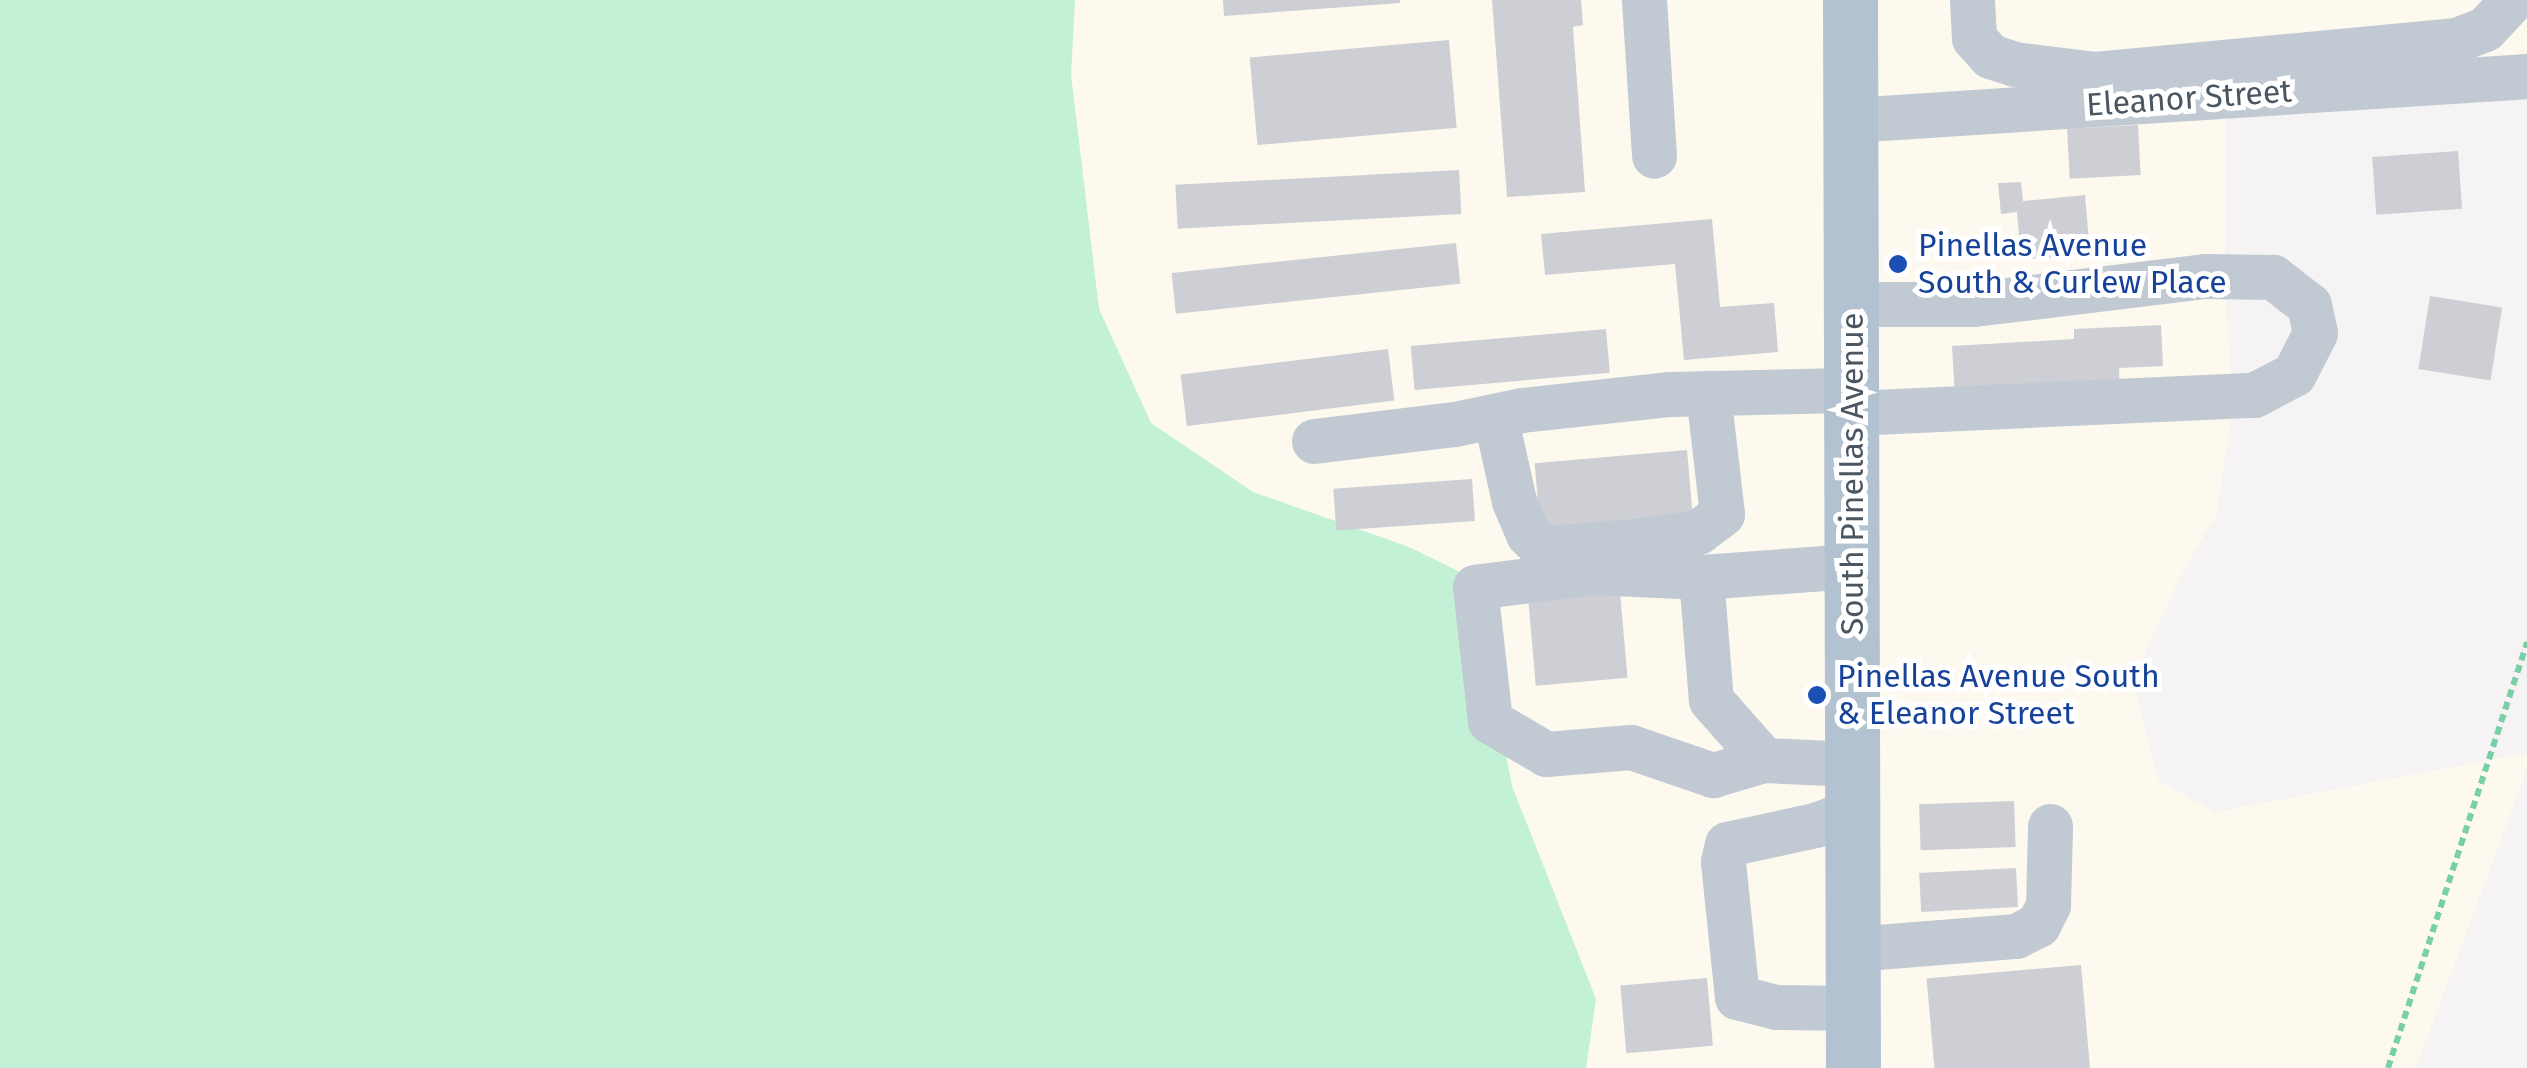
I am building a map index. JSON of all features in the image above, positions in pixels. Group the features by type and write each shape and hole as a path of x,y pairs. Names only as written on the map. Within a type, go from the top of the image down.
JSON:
{"main road":[{"name":"South Pinellas Avenue","path":"1850,0 1854,1068"}],"lane":[{"path":"1644,0 1654,156"},
{"path":"1972,0 1974,38 1990,56 2014,64 2095,74 2456,40 2485,29 2512,0"},
{"name":"Eleanor Street","path":"1851,120 2527,76"},
{"path":"1314,441 1495,416 1708,394 1852,401 2254,396 2294,374 2315,334 2309,305 2273,277 2205,276 1974,304 1852,304"},
{"path":"1495,416 1514,500 1528,534 1540,545 1550,548 1635,541 1698,532 1722,514 1708,394"},
{"path":"1764,760 1713,776 1632,747 1546,754 1490,722 1475,587 1593,572 1701,577 1851,566"},
{"path":"1701,577 1711,700 1764,760 1852,788 1815,825 1727,844 1723,862 1738,998 1776,1007 1853,1008"},
{"path":"1853,949 2016,936 2038,925 2048,905 2050,826"}],"path":[{"path":"2388,1068 2527,642"}],"shaded area":[{"path":"1075,0 1832,0 1834,1068 1586,1068 1596,999 1512,786 1492,684 1480,582 1409,547 1253,492 1151,423 1099,309 1071,75"},
{"path":"1870,0 2527,0 2527,65 2226,97 2225,284 2233,409 2216,515 2179,579 2132,681 2159,781 2215,812 2527,753 2527,769 2416,1068 1873,1068"}],"green space":[{"path":"0,0 1075,0 1071,75 1099,309 1151,423 1253,492 1409,547 1480,582 1492,684 1512,786 1596,999 1586,1068 0,1068"}],"building":[{"path":"1223,0 1400,0 1400,3 1224,16"},
{"path":"1492,0 1581,0 1583,25 1573,27 1585,192 1507,197"},
{"path":"1449,40 1457,128 1257,145 1250,57"},
{"path":"2138,125 2141,175 2070,179 2067,129"},
{"path":"2458,151 2462,209 2376,215 2372,157"},
{"path":"1459,170 1461,214 1178,229 1175,185"},
{"path":"2021,182 2023,201 2085,195 2090,254 2021,260 2017,212 2001,214 1998,183"},
{"path":"1712,219 1720,307 1774,303 1778,352 1684,360 1675,264 1545,275 1541,234"},
{"path":"1456,243 1460,284 1176,314 1172,273"},
{"path":"2430,296 2502,307 2491,381 2418,369"},
{"path":"2161,325 2163,366 2119,368 2120,390 1955,398 1952,346 2074,339 2074,329"},
{"path":"1606,329 1610,373 1415,390 1411,346"},
{"path":"1388,349 1394,401 1187,426 1181,374"},
{"path":"1687,450 1693,522 1541,535 1535,463"},
{"path":"1472,479 1475,521 1336,531 1333,489"},
{"path":"1620,592 1627,678 1536,686 1528,600"},
{"path":"2014,801 2016,847 1921,850 1919,804"},
{"path":"2016,868 2018,907 1921,912 1919,873"},
{"path":"2081,965 2090,1068 1934,1068 1927,979"},
{"path":"1707,978 1713,1046 1626,1053 1620,986"}],"place":[{"name":"Pinellas Avenue South & Curlew Place","path":"1898,264"},
{"name":"Pinellas Avenue South & Eleanor Street","path":"1817,695"}]}
